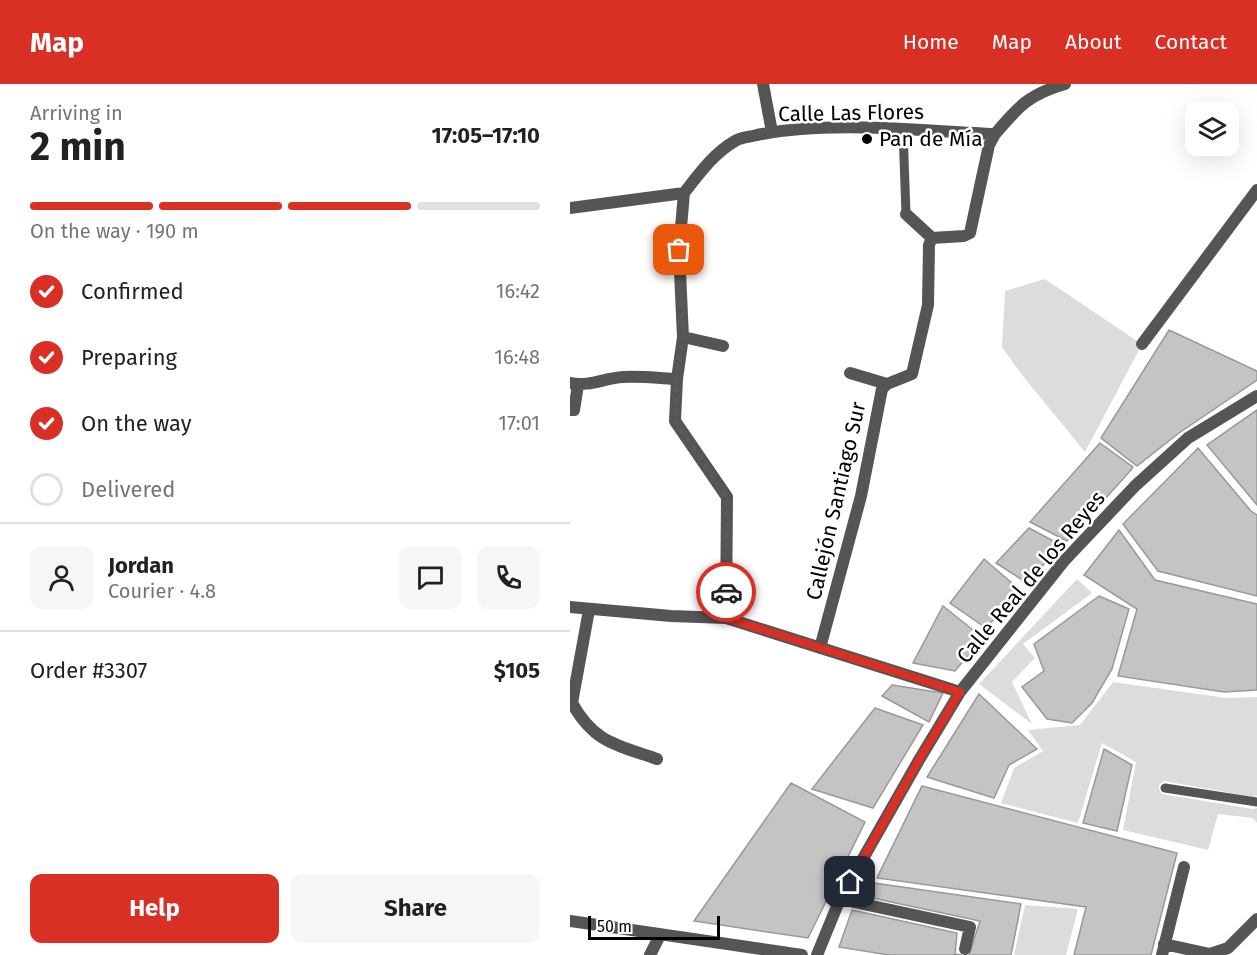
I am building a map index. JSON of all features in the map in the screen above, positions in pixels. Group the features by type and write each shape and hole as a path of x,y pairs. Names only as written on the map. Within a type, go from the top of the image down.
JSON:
{"street":[{"path":"763,84 772,132"},
{"path":"906,214 932,238 964,236 970,233 988,145 995,134 1018,106 1048,89 1065,84"},
{"name":"Calle Las Flores","path":"684,193 707,164 736,140 772,132 856,129 995,134"},
{"path":"1142,344 1257,190"},
{"path":"570,208 684,193 679,250 683,337 677,379 675,421 727,497 726,618"},
{"name":"Callejón Santiago Sur","path":"820,648 861,496 882,389 887,384 912,374 928,305 929,245 932,238"},
{"path":"683,337 723,346"},
{"path":"850,373 887,384"},
{"path":"570,410 574,410 574,384 602,382 621,377 677,379"},
{"name":"Calle Real de los Reyes","path":"817,955 840,899 960,692 1064,561 1135,486 1188,438 1257,396"},
{"path":"570,606 589,610 726,618 960,692"},
{"path":"589,610 572,703 580,717 595,734 604,740 657,759"},
{"path":"1184,867 1163,950 1210,954 1228,948 1257,919"},
{"path":"840,899 970,927 965,949"},
{"path":"570,921 802,955"},
{"path":"650,955 660,935"}],"lane":[{"path":"903,130 906,214"},
{"path":"1165,788 1257,802"}],"shaded area":[{"path":"1045,279 1137,341 1136,346 1139,350 1085,452 1002,347 1005,291"},
{"path":"1077,579 1092,593 1023,644 1035,658 1012,682 1032,724 979,684"},
{"path":"1113,682 1226,698 1257,697 1257,796 1164,781 1159,785 1159,789 1162,794 1257,808 1257,823 1253,818 1218,814 1208,850 1123,830 1136,762 1102,743 1078,823 1001,803 1014,768 1043,751 1028,730 1080,725"},
{"path":"1025,905 1078,909 1066,955 1014,955"}],"building":[{"path":"1169,330 1257,371 1257,380 1179,433 1137,466 1101,438"},
{"path":"1257,410 1257,505 1207,445"},
{"path":"1100,443 1133,467 1131,470 1067,541 1030,522"},
{"path":"1198,448 1251,511 1257,515 1257,596 1158,571 1123,524"},
{"path":"1029,528 1061,545 1027,583 996,563"},
{"path":"1119,530 1155,580 1257,604 1257,690 1224,692 1118,676 1137,609 1084,575"},
{"path":"984,559 1020,590 986,628 950,603"},
{"path":"1099,596 1129,609 1112,669 1092,703 1072,723 1047,719 1022,687 1044,671 1034,644"},
{"path":"943,606 983,638 955,671 913,663"},
{"path":"892,685 943,693 929,722 882,696"},
{"path":"979,694 1037,749 1009,765 994,798 927,777"},
{"path":"875,708 923,725 873,808 812,789"},
{"path":"1104,749 1132,765 1117,831 1083,823"},
{"path":"791,783 865,822 808,938 694,921"},
{"path":"922,786 1177,853 1151,955 1074,955 1086,907 877,878"},
{"path":"874,883 1021,904 1011,955 969,955 980,921 863,896"},
{"path":"852,910 957,933 955,954 962,955 889,955 839,947"}],"way so far":[{"path":"679,250 683,337 677,379 675,421 727,497 726,592"}],"place":[{"name":"Pan de Mía","path":"867,139"}],"route":[{"path":"726,592 726,618 960,692 850,882"}]}
